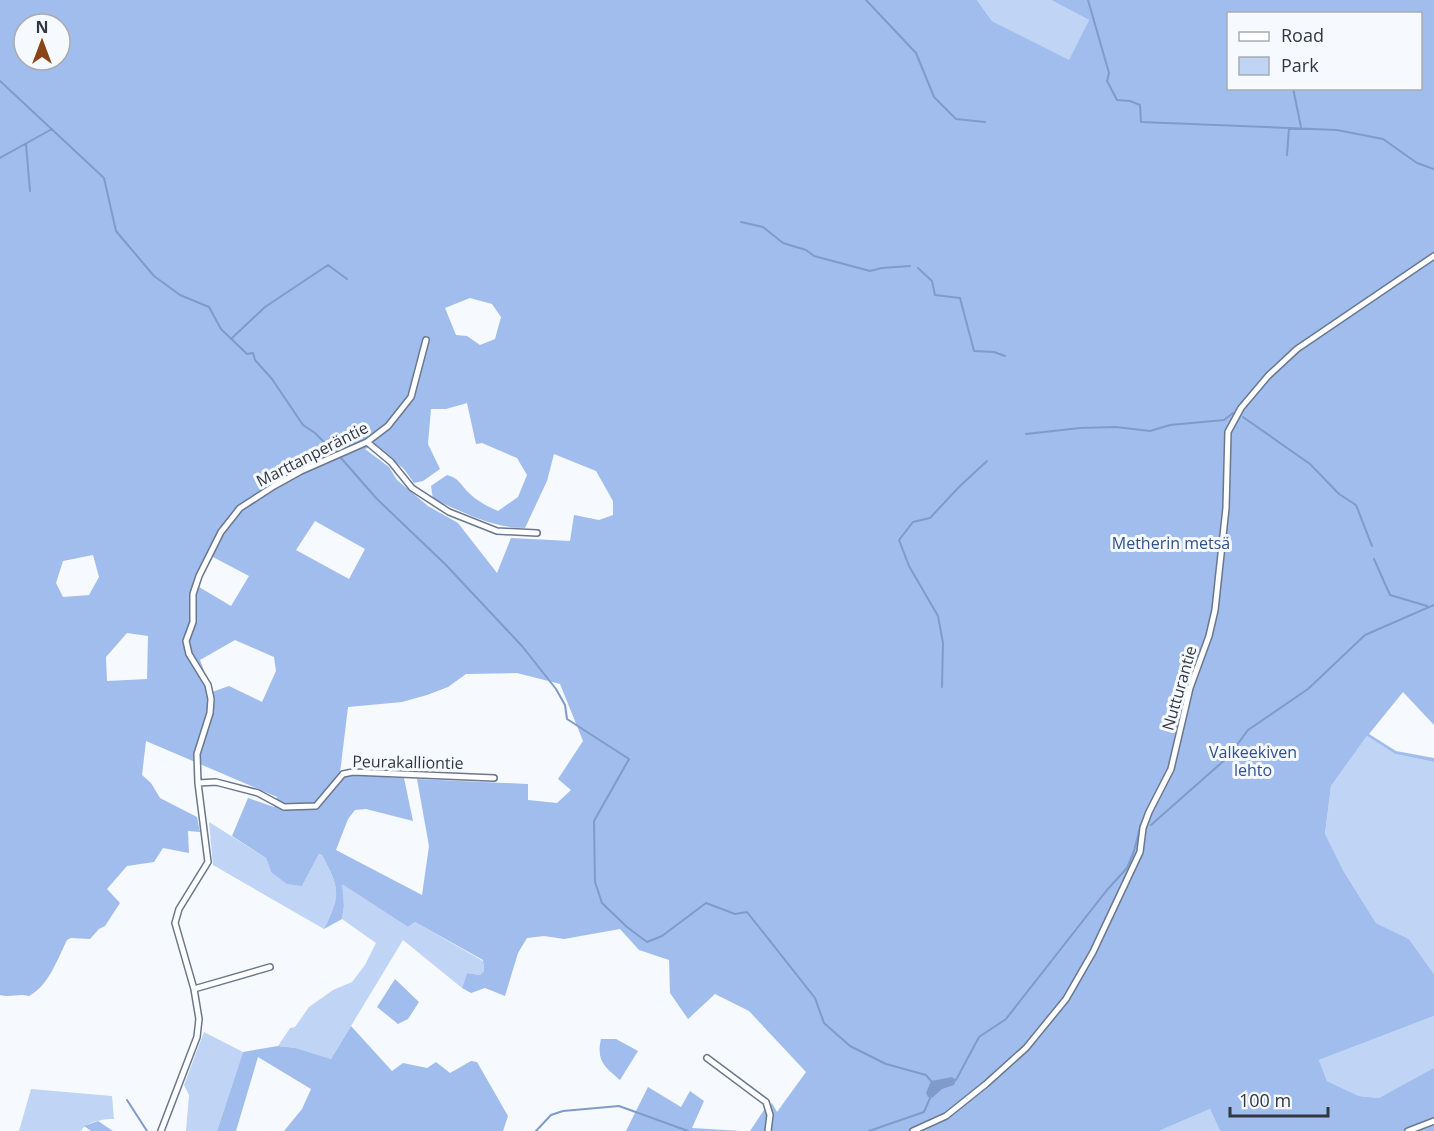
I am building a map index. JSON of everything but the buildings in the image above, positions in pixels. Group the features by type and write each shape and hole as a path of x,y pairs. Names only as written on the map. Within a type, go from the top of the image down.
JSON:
{"street":[{"name":"Nutturantie","path":"913,1131 946,1116 986,1084 1026,1048 1066,999 1093,952 1140,852 1143,828 1171,769 1190,688 1209,636 1215,610 1226,508 1228,432 1240,408 1268,376 1297,349 1434,256"},
{"name":"Marttanperäntie","path":"161,1131 197,1037 200,1019 194,989 175,924 179,909 208,862 198,783 197,754 210,712 211,699 208,685 189,654 186,641 194,612 193,594 220,532 240,508 301,471 367,442 388,426 411,397 426,340"},
{"path":"367,442 391,462 412,488 449,512 496,531 537,533"},
{"name":"Peurakalliontie","path":"198,783 216,782 258,794 284,807 316,806 343,774 353,772 494,778"},
{"path":"194,989 270,967"},
{"path":"707,1058 766,1102 770,1115 768,1131"},
{"path":"1408,1131 1434,1121"}],"green space":[{"path":"0,0 977,0 992,21 1069,60 1089,20 1051,0 1434,0 1434,725 1403,692 1369,734 1396,751 1434,758 1434,762 1395,754 1367,736 1331,786 1325,834 1343,870 1376,923 1409,939 1434,974 1434,1016 1319,1060 1327,1081 1359,1096 1379,1098 1434,1068 1434,1131 1220,1131 1210,1109 1159,1131 750,1131 764,1110 772,1103 777,1112 806,1072 749,1011 715,994 688,1019 670,993 669,960 639,950 620,929 564,939 544,936 527,938 518,953 505,996 485,988 471,993 462,988 467,973 480,975 484,971 483,960 415,922 408,927 342,884 344,906 342,919 324,929 336,899 336,892 332,876 322,855 319,854 302,886 287,884 271,872 266,858 232,836 248,798 274,807 277,797 146,741 142,775 151,783 160,798 197,817 200,832 188,831 189,853 163,848 154,862 127,866 107,889 120,903 105,926 90,939 71,938 67,940 47,979 29,996 0,995","holes":["470,298 492,304 501,317 495,339 480,345 467,336 456,335 445,308","467,403 476,444 482,443 517,458 527,475 518,497 498,511 476,499 456,479 447,475 431,486 433,499 489,522 525,528 547,481 554,454 596,471 613,501 613,515 599,520 574,515 570,541 511,538 497,573 458,523 428,506 397,480 389,467 365,449 375,445 404,469 414,483 423,481 440,469 428,444 431,409 446,409","315,521 365,549 349,579 296,550","93,555 99,577 89,595 63,597 56,583 63,561","213,557 249,576 231,606 199,587 202,576","127,633 148,636 147,679 107,681 106,657","235,640 274,657 276,671 262,702 229,686 212,692 200,660","517,673 560,684 583,741 558,779 571,790 557,803 528,800 528,784 417,779 429,846 422,895 336,850 348,819 355,810 366,809 413,821 404,778 340,773 348,707 402,702 448,687 466,674"]},
{"path":"977,0 1051,0 1089,20 1069,61 992,21"},
{"path":"1367,736 1395,754 1434,762 1434,974 1409,939 1376,923 1343,870 1325,835 1331,786"},
{"path":"209,822 266,858 271,872 302,886 319,854 322,855 332,876 336,892 336,899 324,929 213,865"},
{"path":"341,883 408,927 415,922 483,961 484,971 480,975 467,973 462,988 403,940 331,1059 296,1048 278,1046 290,1028 295,1027 309,1007 333,990 352,982 365,965 376,943 342,919 344,906"},
{"path":"395,979 419,1002 408,1019 398,1024 377,1007"},
{"path":"1434,1016 1434,1068 1427,1073 1379,1098 1359,1096 1327,1081 1319,1060"},
{"path":"351,1026 392,1071 403,1063 427,1068 436,1062 450,1073 471,1061 477,1062 508,1116 503,1131 284,1131 302,1109 311,1089 258,1057 236,1131 217,1131 243,1052 278,1046 296,1048 331,1059"},
{"path":"204,1032 243,1052 217,1131 186,1131 189,1095 184,1085"},
{"path":"601,1039 616,1039 638,1051 620,1080 603,1063 600,1053"},
{"path":"648,1087 681,1107 690,1091 704,1101 692,1128 742,1131 626,1131"},
{"path":"31,1089 112,1096 114,1119 91,1123 81,1131 19,1131"},
{"path":"1210,1109 1220,1131 1159,1131"},
{"path":"98,1121 113,1131 91,1131 84,1126"}],"shaded area":[{"path":"952,1077 956,1080 954,1085 942,1089 932,1098 928,1097 926,1093 931,1081"}],"waterway":[{"path":"866,0 916,53 934,97 956,119 985,122"},
{"path":"1088,0 1109,73 1107,81 1117,100 1140,105 1141,122 1337,130 1383,139 1417,163 1434,169"},
{"path":"0,81 104,178 116,231 154,276 180,295 209,307 221,329 247,354 253,353 255,360 272,379 303,425 336,452"},
{"path":"1293,90 1301,127"},
{"path":"1287,155 1289,128"},
{"path":"0,158 52,129"},
{"path":"26,144 30,191"},
{"path":"741,222 763,227 783,243 806,250 814,256 870,271 910,266"},
{"path":"232,338 265,307 328,265 347,279"},
{"path":"918,268 932,281 935,295 960,298 974,351 994,352 1005,356"},
{"path":"1026,434 1116,427 1150,431 1170,425 1224,420 1233,413"},
{"path":"1243,417 1310,464 1339,494 1356,505 1372,546"},
{"path":"341,458 377,499 445,564 522,646 556,689 565,705 567,719 629,759 594,821 595,882 602,903 647,942 662,936 706,903 735,914 747,912 815,998 824,1023 850,1046 886,1064 926,1075 931,1081"},
{"path":"942,687 943,643 938,616 909,566 899,540 913,522 930,518 987,461"},
{"path":"1374,559 1390,595 1427,606"},
{"path":"1151,825 1228,757 1248,730 1308,689 1365,635 1434,605"},
{"path":"956,1080 979,1037 1006,1019 1107,890 1127,868 1141,824"},
{"path":"869,1131 924,1112 930,1098"},
{"path":"127,1100 147,1131"},
{"path":"536,1131 551,1115 563,1111 619,1106 688,1131"}],"park label":[{"name":"Metherin metsä","path":"1171,543"},
{"name":"Valkeekiven lehto","path":"1253,761"}]}
